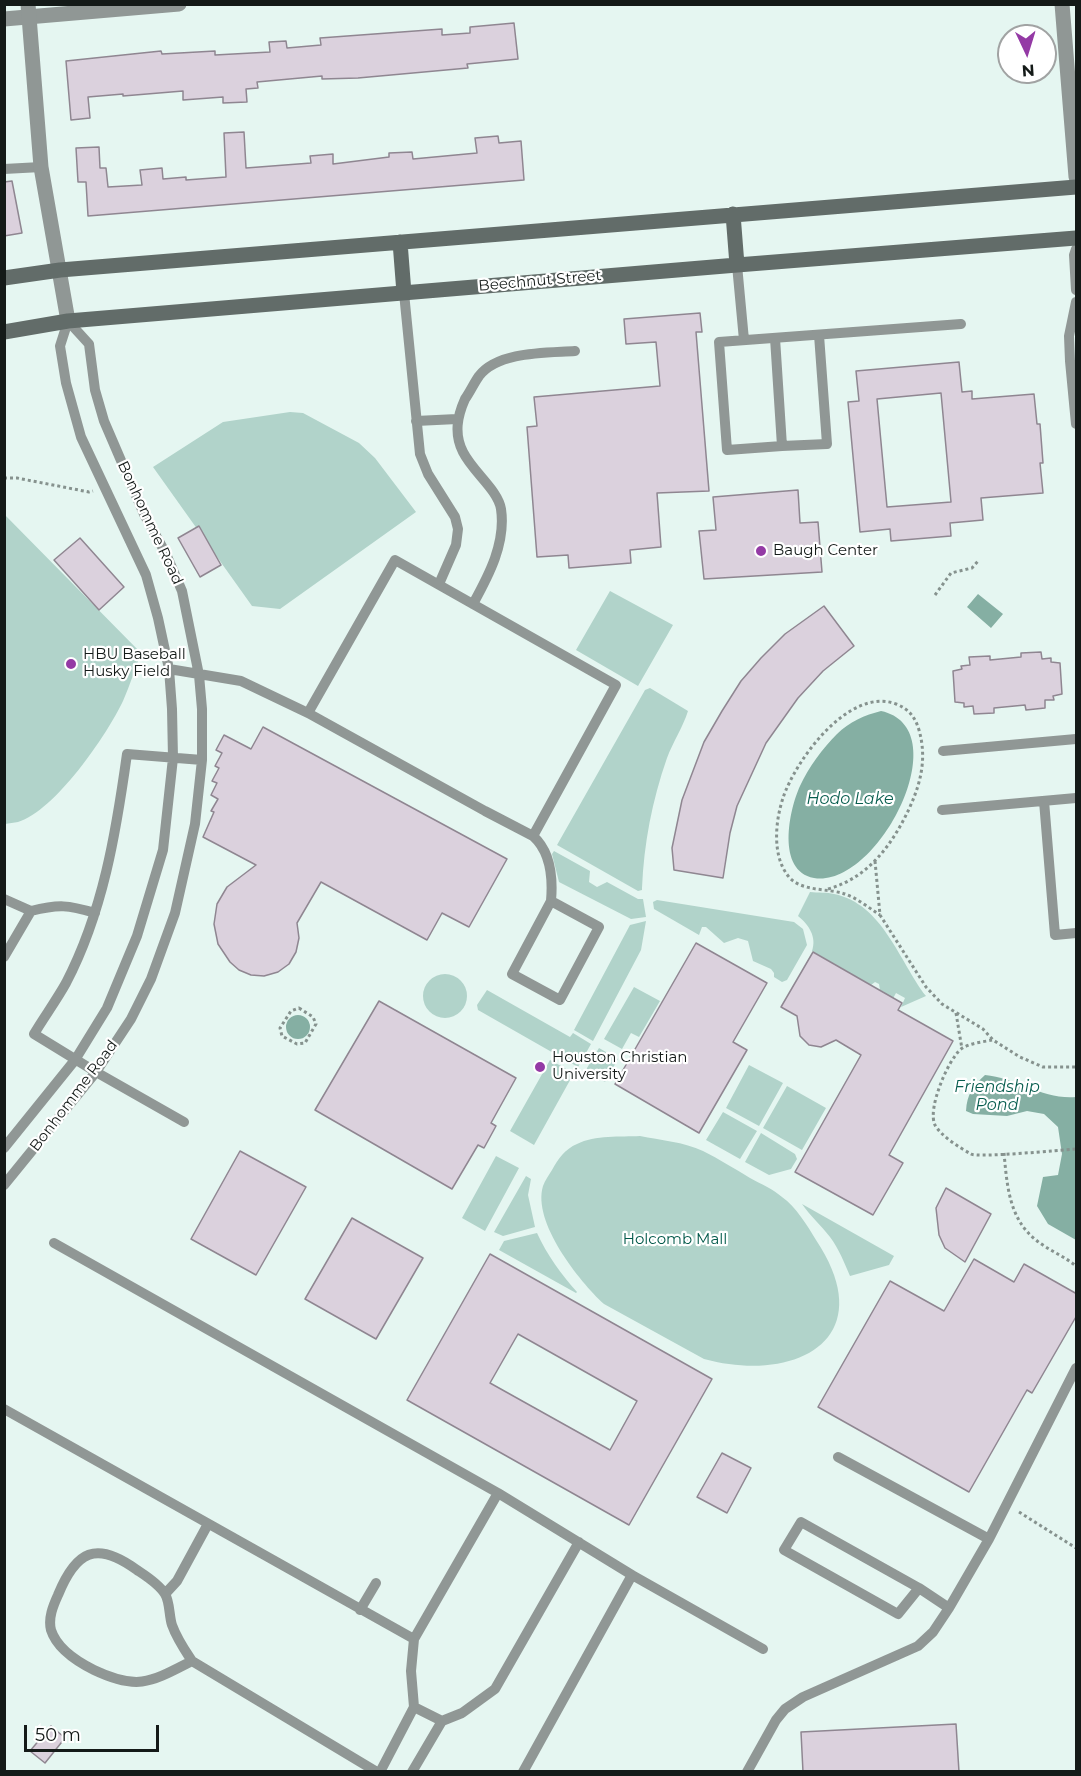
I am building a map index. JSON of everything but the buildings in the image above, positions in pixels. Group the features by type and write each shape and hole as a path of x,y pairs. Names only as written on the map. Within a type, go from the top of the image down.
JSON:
{"main road":[{"path":"4,278 60,270 1077,187"},
{"path":"733,214 737,265"},
{"name":"Beechnut Street","path":"4,332 68,321 1077,238"},
{"path":"400,242 404,293"}],"street":[{"path":"4,19 29,11 179,4"},
{"path":"1062,4 1077,177"},
{"name":"Bonhomme Road","path":"29,11 41,167 68,321"}],"lane":[{"path":"4,169 41,167"},
{"path":"1077,249 1074,255 1077,290"},
{"path":"737,265 744,340"},
{"path":"404,293 420,454 428,474 455,517 458,529 456,545 438,584"},
{"path":"1077,302 1069,336 1077,424"},
{"name":"Bonhomme Road","path":"4,1148 75,1060 107,1008 137,936 163,850 173,758 169,669 146,575 81,437 66,383 60,346 68,321 89,344 95,390 104,421 144,514 166,554 182,591 199,675 202,760 195,824 175,912 146,989 131,1019 96,1072 4,1185"},
{"path":"819,335 827,444 727,450 719,342 961,324"},
{"path":"775,338 782,446"},
{"path":"474,604 497,553 501,514 494,492 486,485 462,451 457,434 457,419 480,374 492,367 506,359 524,355 575,351"},
{"path":"416,421 457,419"},
{"path":"308,713 395,560 616,685 533,836"},
{"path":"169,669 241,681 308,713 484,812 533,836 545,850 550,871 551,901 512,974 560,999 599,927 551,901"},
{"path":"943,752 1077,739"},
{"path":"184,1122 34,1034 65,984 95,913 109,866 127,754 202,760"},
{"path":"942,810 1077,798"},
{"path":"1044,801 1055,935 1077,933"},
{"path":"4,899 31,910 71,906 95,913"},
{"path":"4,957 31,910"},
{"path":"54,1243 498,1493 632,1575 763,1649"},
{"path":"747,1772 776,1720 785,1709 803,1697 918,1646 933,1632 989,1539 1077,1368"},
{"path":"4,1409 414,1639"},
{"path":"838,1457 989,1539"},
{"path":"192,1661 160,1677 137,1683 117,1681 84,1665 69,1654 57,1643 51,1629 51,1612 66,1576 74,1564 86,1556 97,1553 111,1554 144,1575 165,1594 172,1625 181,1646 192,1661 378,1772 414,1707 411,1671 414,1639 498,1493"},
{"path":"919,1588 898,1614 784,1550 801,1522 919,1588 949,1608"},
{"path":"165,1594 177,1581 208,1524"},
{"path":"412,1772 442,1721 462,1713 495,1689 579,1542"},
{"path":"524,1772 632,1575"},
{"path":"360,1610 375,1583"},
{"path":"414,1707 442,1721"}],"path":[{"path":"4,478 17,478 90,492 103,487"},
{"path":"934,594 951,573 972,568 979,560"},
{"path":"828,889 849,881 864,872 875,861 893,837 917,791 923,765 922,740 915,718 901,706 890,702 868,703 846,713 834,722 811,748 783,798 777,835 781,865 790,878 798,884 847,895 880,915 926,987 942,1004 983,1029 993,1040 1020,1057 1043,1067 1077,1067"},
{"path":"875,861 880,915"},
{"path":"299,1008 313,1017 316,1024 305,1044 297,1044 282,1036 280,1028 291,1011 299,1008"},
{"path":"956,1013 962,1049"},
{"path":"993,1040 962,1049 941,1084 933,1104 936,1126 943,1134 973,1155 1077,1149"},
{"path":"1004,1153 1008,1195 1016,1216 1025,1230 1037,1241 1077,1266"},
{"path":"1007,1505 1077,1548"}],"green space":[{"path":"290,412 303,413 359,443 375,458 416,512 280,609 252,606 153,467 223,422"},
{"name":"HBU Baseball Husky Field","path":"4,514 141,653 126,695 115,716 78,770 48,803 32,815 18,822 5,824"},
{"path":"610,591 673,625 638,686 576,650"},
{"path":"650,688 688,711 667,758 657,790 647,838 642,890 638,891 557,845 645,690"},
{"path":"554,851 590,871 589,882 597,887 607,882 638,899 643,899 646,917 631,919 559,882 552,854"},
{"path":"810,892 834,894 851,900 865,909 878,921 926,996 901,1007 905,998 896,993 875,1031 884,992 880,990 879,984 875,982 871,985 812,951 811,932 798,916"},
{"path":"657,900 794,922 803,929 807,945 787,980 782,982 774,977 771,969 753,961 748,941 738,938 724,943 706,927 702,927 699,935 654,909 653,902"},
{"path":"646,921 641,950 593,1041 574,1030 630,925"},
{"path":"445,974 461,980 467,996 461,1012 445,1018 429,1012 423,996 429,980"},
{"path":"634,987 660,1001 639,1037 631,1033 622,1049 604,1039"},
{"path":"487,990 570,1037 573,1033 591,1044 578,1067 478,1010 477,1005"},
{"path":"599,1048 618,1059 605,1082 586,1072"},
{"path":"550,1060 574,1073 534,1145 510,1131"},
{"path":"749,1065 783,1083 759,1126 726,1108"},
{"path":"787,1086 826,1108 802,1150 763,1128"},
{"path":"723,1112 757,1131 740,1159 706,1140"},
{"path":"761,1133 795,1154 797,1159 791,1169 769,1175 745,1162"},
{"name":"Holcomb Mall","path":"640,1136 680,1143 703,1151 775,1192 797,1211 816,1240 834,1275 839,1304 834,1328 819,1346 797,1358 770,1365 738,1365 704,1359 604,1304 582,1281 560,1250 544,1216 541,1200 543,1186 559,1158 573,1146 600,1138"},
{"path":"496,1156 519,1168 485,1231 462,1218"},
{"path":"526,1176 531,1179 528,1195 535,1227 503,1236 494,1232"},
{"path":"802,1204 894,1256 889,1265 850,1276 827,1233"},
{"path":"537,1233 550,1257 576,1293 499,1250 504,1241"}],"water":[{"path":"978,594 1003,614 991,628 967,607"},
{"name":"Hodo Lake","path":"881,711 903,724 913,746 911,774 901,805 884,834 863,859 838,875 814,878 802,873 794,864 789,838 792,810 803,779 821,752 842,730 858,720"},
{"path":"298,1015 307,1018 310,1027 307,1036 298,1039 289,1036 286,1027 289,1018"},
{"name":"Friendship Pond","path":"985,1075 1053,1095 1076,1097 1076,1240 1048,1224 1037,1206 1043,1177 1058,1175 1062,1154 1058,1127 1044,1114 1027,1111 1007,1116 973,1114 966,1111 971,1091"}],"place":[{"name":"Baugh Center","path":"761,551"},
{"name":"HBU Baseball Husky Field","path":"71,664"},
{"name":"Houston Christian University","path":"540,1067"}]}
